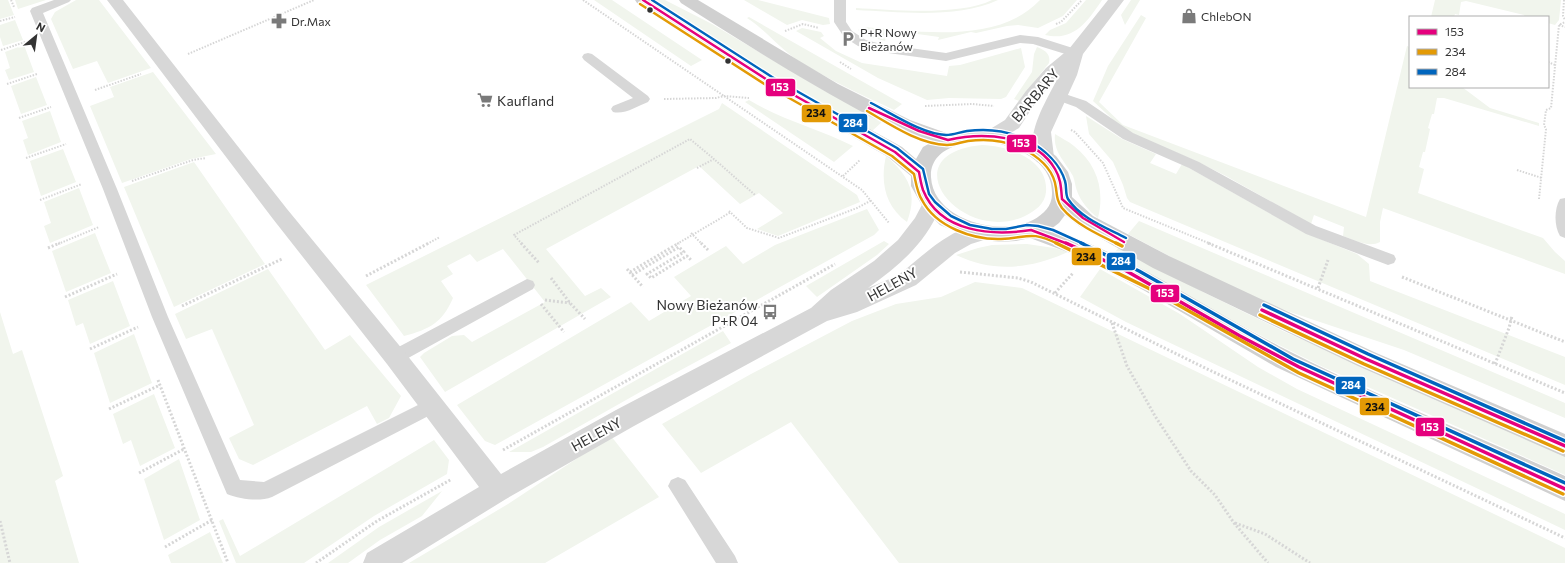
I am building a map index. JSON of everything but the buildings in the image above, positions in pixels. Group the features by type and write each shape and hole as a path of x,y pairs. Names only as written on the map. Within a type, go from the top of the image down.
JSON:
{"street":[{"path":"116,0 306,247 395,357 496,490"},
{"path":"643,0 769,81 895,152 919,172"},
{"path":"687,0 770,52 846,95 902,123 948,140"},
{"name":"BARBARY","path":"994,135 1012,124 1032,95 1052,72 1075,53 1116,0"},
{"name":"BARBARY","path":"1044,157 1042,132 1075,53"},
{"path":"970,135 994,135 1021,143 1044,157 1057,173 1063,190 1062,199 1055,214 1031,230 1007,234 980,232 952,222 931,206 921,189 919,172 921,164 932,150 948,140 970,135"},
{"path":"1062,199 1071,210 1086,221 1160,262 1366,358 1565,446"},
{"name":"HELENY","path":"377,563 496,490 625,418 819,314 911,240 921,227 931,206"},
{"path":"1031,230 1056,237 1090,253 1191,306 1268,351 1314,374 1565,488"},
{"name":"HELENY","path":"819,314 849,306 908,279 948,247 964,238 980,232"}],"lane":[{"path":"65,0 36,11 110,189 160,317 234,488 265,491 432,406"},
{"path":"840,0 840,22 848,34 862,43 880,48 946,57 1007,41 1027,39 1042,42 1075,53"},
{"path":"588,57 642,99 618,109"},
{"path":"1058,96 1081,104 1128,136 1194,165 1311,230 1388,259"},
{"path":"1565,203 1563,227 1565,232"},
{"path":"395,357 527,285"},
{"path":"678,486 728,563"}],"path":[{"path":"19,118 165,64 314,0"},
{"path":"583,0 843,176 862,190 872,200 890,225"},
{"path":"1559,25 1565,21 1562,16 1564,0"},
{"path":"0,21 17,16"},
{"path":"785,31 803,24 826,29"},
{"path":"1559,25 1565,27"},
{"path":"1539,205 1546,129 1544,124 1546,110 1551,108 1559,25"},
{"path":"779,27 792,35"},
{"path":"1,50 27,41"},
{"path":"838,61 858,72"},
{"path":"1549,62 1555,64"},
{"path":"7,84 40,73"},
{"path":"642,99 716,98 724,96"},
{"path":"920,105 933,106 972,104 998,106"},
{"path":"1069,129 1075,132 1106,168 1112,182 1117,201 1123,208 1318,288 1565,393"},
{"path":"543,268 514,235 690,138 755,195"},
{"path":"26,158 66,144"},
{"path":"110,189 193,160 234,154"},
{"path":"697,168 714,159"},
{"path":"1517,170 1542,178"},
{"path":"40,200 82,184"},
{"path":"643,287 628,271 730,212 747,228 779,238 857,208 872,200"},
{"path":"48,248 99,227"},
{"path":"692,234 708,250"},
{"path":"340,290 440,237"},
{"path":"90,349 306,247"},
{"path":"632,275 679,248 684,252 647,274 651,278 687,256 691,260"},
{"path":"316,563 377,521 839,261"},
{"path":"954,269 960,272 1018,278 1031,282 1203,367 1565,538"},
{"path":"1318,288 1325,269"},
{"path":"1055,294 1075,271"},
{"path":"547,273 570,303 585,319"},
{"path":"65,297 117,274"},
{"path":"1397,275 1565,342"},
{"path":"537,299 564,332"},
{"path":"544,300 570,303"},
{"path":"1495,364 1498,350 1510,326 1512,316"},
{"path":"1112,323 1127,366 1155,416 1191,471 1215,496 1234,522 1268,563"},
{"path":"109,409 160,385"},
{"path":"140,473 184,450"},
{"path":"165,547 212,520"},
{"path":"0,521 10,563"},
{"path":"1234,522 1247,525 1286,547 1310,563"}],"shaded area":[{"path":"0,0 8,0 14,15 0,19"},
{"path":"15,0 46,0 18,9"},
{"path":"76,0 99,0 151,68 108,83 97,61 73,69 51,19 55,12"},
{"path":"594,0 612,0 702,60 691,66"},
{"path":"652,0 665,0 712,24 823,90 883,121 871,132 795,90"},
{"path":"744,0 758,0 829,18 830,24 823,25 802,20 787,25"},
{"path":"992,0 998,0 965,10 947,12 910,13 856,10 856,8 907,11 945,10 978,5"},
{"path":"1040,0 1077,0 1063,16 1038,28 1018,25 1007,26 976,33 971,32 938,40 939,37 889,30 885,41 867,36 858,30 863,27 932,32 956,32 980,29 1002,24 1023,14"},
{"path":"1086,0 1102,0 1079,28 1072,33 1064,35 1045,35 1050,30 1066,23"},
{"path":"1131,0 1140,0 1125,25 1121,15"},
{"path":"1435,0 1561,0 1559,20 1555,25 1549,23 1549,16 1524,16 1466,1 1461,2 1459,15 1431,16"},
{"path":"1141,15 1146,18 1099,102 1123,125 1366,217 1407,46 1409,47 1409,88 1463,88 1490,108 1539,123 1539,126 1444,98 1437,98 1434,114 1432,114 1428,128 1430,129 1425,152 1423,152 1419,167 1424,169 1418,193 1543,238 1565,261 1565,274 1383,208 1380,222 1380,242 1376,244 1366,244 1343,236 1344,227 1314,215 1311,224 1226,176 1121,127 1093,101 1108,66"},
{"path":"749,17 902,104 894,110 822,75 792,56 747,18"},
{"path":"15,20 23,40 3,46 0,37 0,25"},
{"path":"802,28 821,32 824,36 820,38 836,51 862,63 947,76 949,66 960,65 1021,48 1025,67 1006,97 1001,99 949,98 927,100 878,78 796,31"},
{"path":"24,45 34,72 9,80 5,70 10,68 5,52"},
{"path":"1037,47 1047,53 1049,63 1019,101 1014,99 1032,72 1034,54"},
{"path":"153,72 216,154 191,159 122,183 90,106 114,97 110,87"},
{"path":"36,77 47,105 21,114 11,86"},
{"path":"749,100 787,119 827,134 853,146 834,162 745,102"},
{"path":"722,103 857,195 860,202 778,236 757,229 783,213 759,193 740,204 699,166 546,249 585,296 601,288 611,297 445,392 420,357 424,353 452,336 464,335 472,342 545,302 503,249 477,262 470,254 447,266 453,274 441,281 453,298 449,307 434,324 421,331 404,336 366,285 719,109"},
{"path":"50,111 61,142 28,155 23,140 28,138 22,121"},
{"path":"1086,116 1122,139 1156,154 1150,163 1176,174 1182,164 1303,232 1357,254 1369,264 1370,281 1565,357 1565,385 1130,202 1113,162 1089,134"},
{"path":"1055,134 1072,144 1082,153 1094,169 1100,188 1100,208 1098,218 1091,212 1081,199 1076,189 1073,176 1060,156 1056,146"},
{"path":"982,145 1003,148 1025,156 1034,163 1041,171 1045,181 1046,192 1042,204 1025,216 1001,222 978,219 958,209 944,195 937,179 940,164 954,152"},
{"path":"63,149 76,182 41,196 30,161"},
{"path":"886,156 901,171 909,185 912,202 907,222 894,209 886,193 884,184 884,166"},
{"path":"194,162 265,264 174,307 124,187"},
{"path":"79,188 93,225 50,243 44,226 51,223 44,202"},
{"path":"867,209 879,230 874,235 495,445 485,441 457,405 631,302 649,321 691,296 674,277 726,246 743,264 775,245"},
{"path":"1139,221 1565,403 1565,418 1404,350 1290,312 1257,299 1188,266 1128,234"},
{"path":"95,233 111,273 66,292 52,251"},
{"path":"884,241 889,244 877,255 817,297 806,286"},
{"path":"1027,244 1054,248 1068,252 1040,262 1012,267 984,265 956,255 992,245"},
{"path":"1119,247 1203,292 1285,332 1565,455 1565,475 1323,367 1273,342 1112,256"},
{"path":"268,269 325,350 350,335 401,396 389,418 377,424 367,406 253,465 239,459 229,438 254,425 212,329 186,339 175,314"},
{"path":"1100,269 1180,314 1258,367 1297,389 1565,514 1565,530 1126,322 1080,297"},
{"path":"113,281 130,326 90,344 83,323 76,326 68,300"},
{"path":"975,282 1022,288 1565,548 1565,563 899,563 791,422 701,473 662,424 751,374 852,321 896,304 941,297"},
{"path":"0,312 13,354 22,350 63,476 55,481 79,563 0,563"},
{"path":"723,331 731,343 543,447 531,452 509,452"},
{"path":"134,334 152,383 110,403 94,353"},
{"path":"154,394 175,448 140,466 131,440 123,444 113,414"},
{"path":"611,436 659,497 545,563 409,563 508,504"},
{"path":"434,440 449,460 447,474 374,516 304,563 236,563 219,521 223,519 240,556"},
{"path":"179,459 200,520 164,540 144,479"},
{"path":"442,491 422,516 380,540 348,563 328,563 379,527"},
{"path":"210,532 223,563 171,563 168,555"}],"transit line":[{"name":"153","path":"643,0 769,81 895,152 919,172"},
{"name":"284","path":"652,0 772,77 897,148 923,169 929,194 935,202 942,210 960,221 970,225 992,229 1006,229 1031,225 1060,233 1113,257 1165,285 1293,359 1565,483"},
{"name":"234","path":"640,4 766,85 892,156 914,174 917,189 923,202 931,213 942,222 955,229 983,238 1001,239 1030,235 1050,240 1120,273 1299,373 1563,494"},
{"name":"284","path":"871,103 908,122 938,134 949,135 965,131 988,130 1012,134 1027,140 1040,148 1055,162 1065,181 1068,199 1080,211 1095,222 1126,238"},
{"name":"153","path":"869,108 919,131 948,140"},
{"name":"234","path":"867,111 907,132 939,144 950,145 966,141 988,140 1009,144 1028,152 1039,159 1052,174 1056,186 1057,198 1062,208 1077,221 1122,246"},
{"name":"153","path":"948,140 966,136 985,136 1007,139 1030,147 1049,160 1056,169 1061,182 1062,199"},
{"name":"153","path":"919,172 924,191 932,206 945,217 960,226 976,231 995,233 1013,233 1031,230"},
{"name":"153","path":"1062,199 1083,218 1124,242"},
{"name":"153","path":"1031,230 1062,241 1123,269 1240,336 1299,367 1565,489"},
{"name":"284","path":"1264,305 1368,354 1565,441"},
{"name":"153","path":"1262,310 1366,359 1565,446"},
{"name":"234","path":"1260,315 1364,364 1563,451"}],"place":[{"name":"ChlebON","path":"1189,16"},
{"name":"Dr.Max","path":"279,21"},
{"name":"P+R Nowy Bieżanów","path":"848,39"},
{"name":"Kaufland","path":"485,100"},
{"name":"Nowy Bieżanów P+R 04","path":"770,312"}]}
